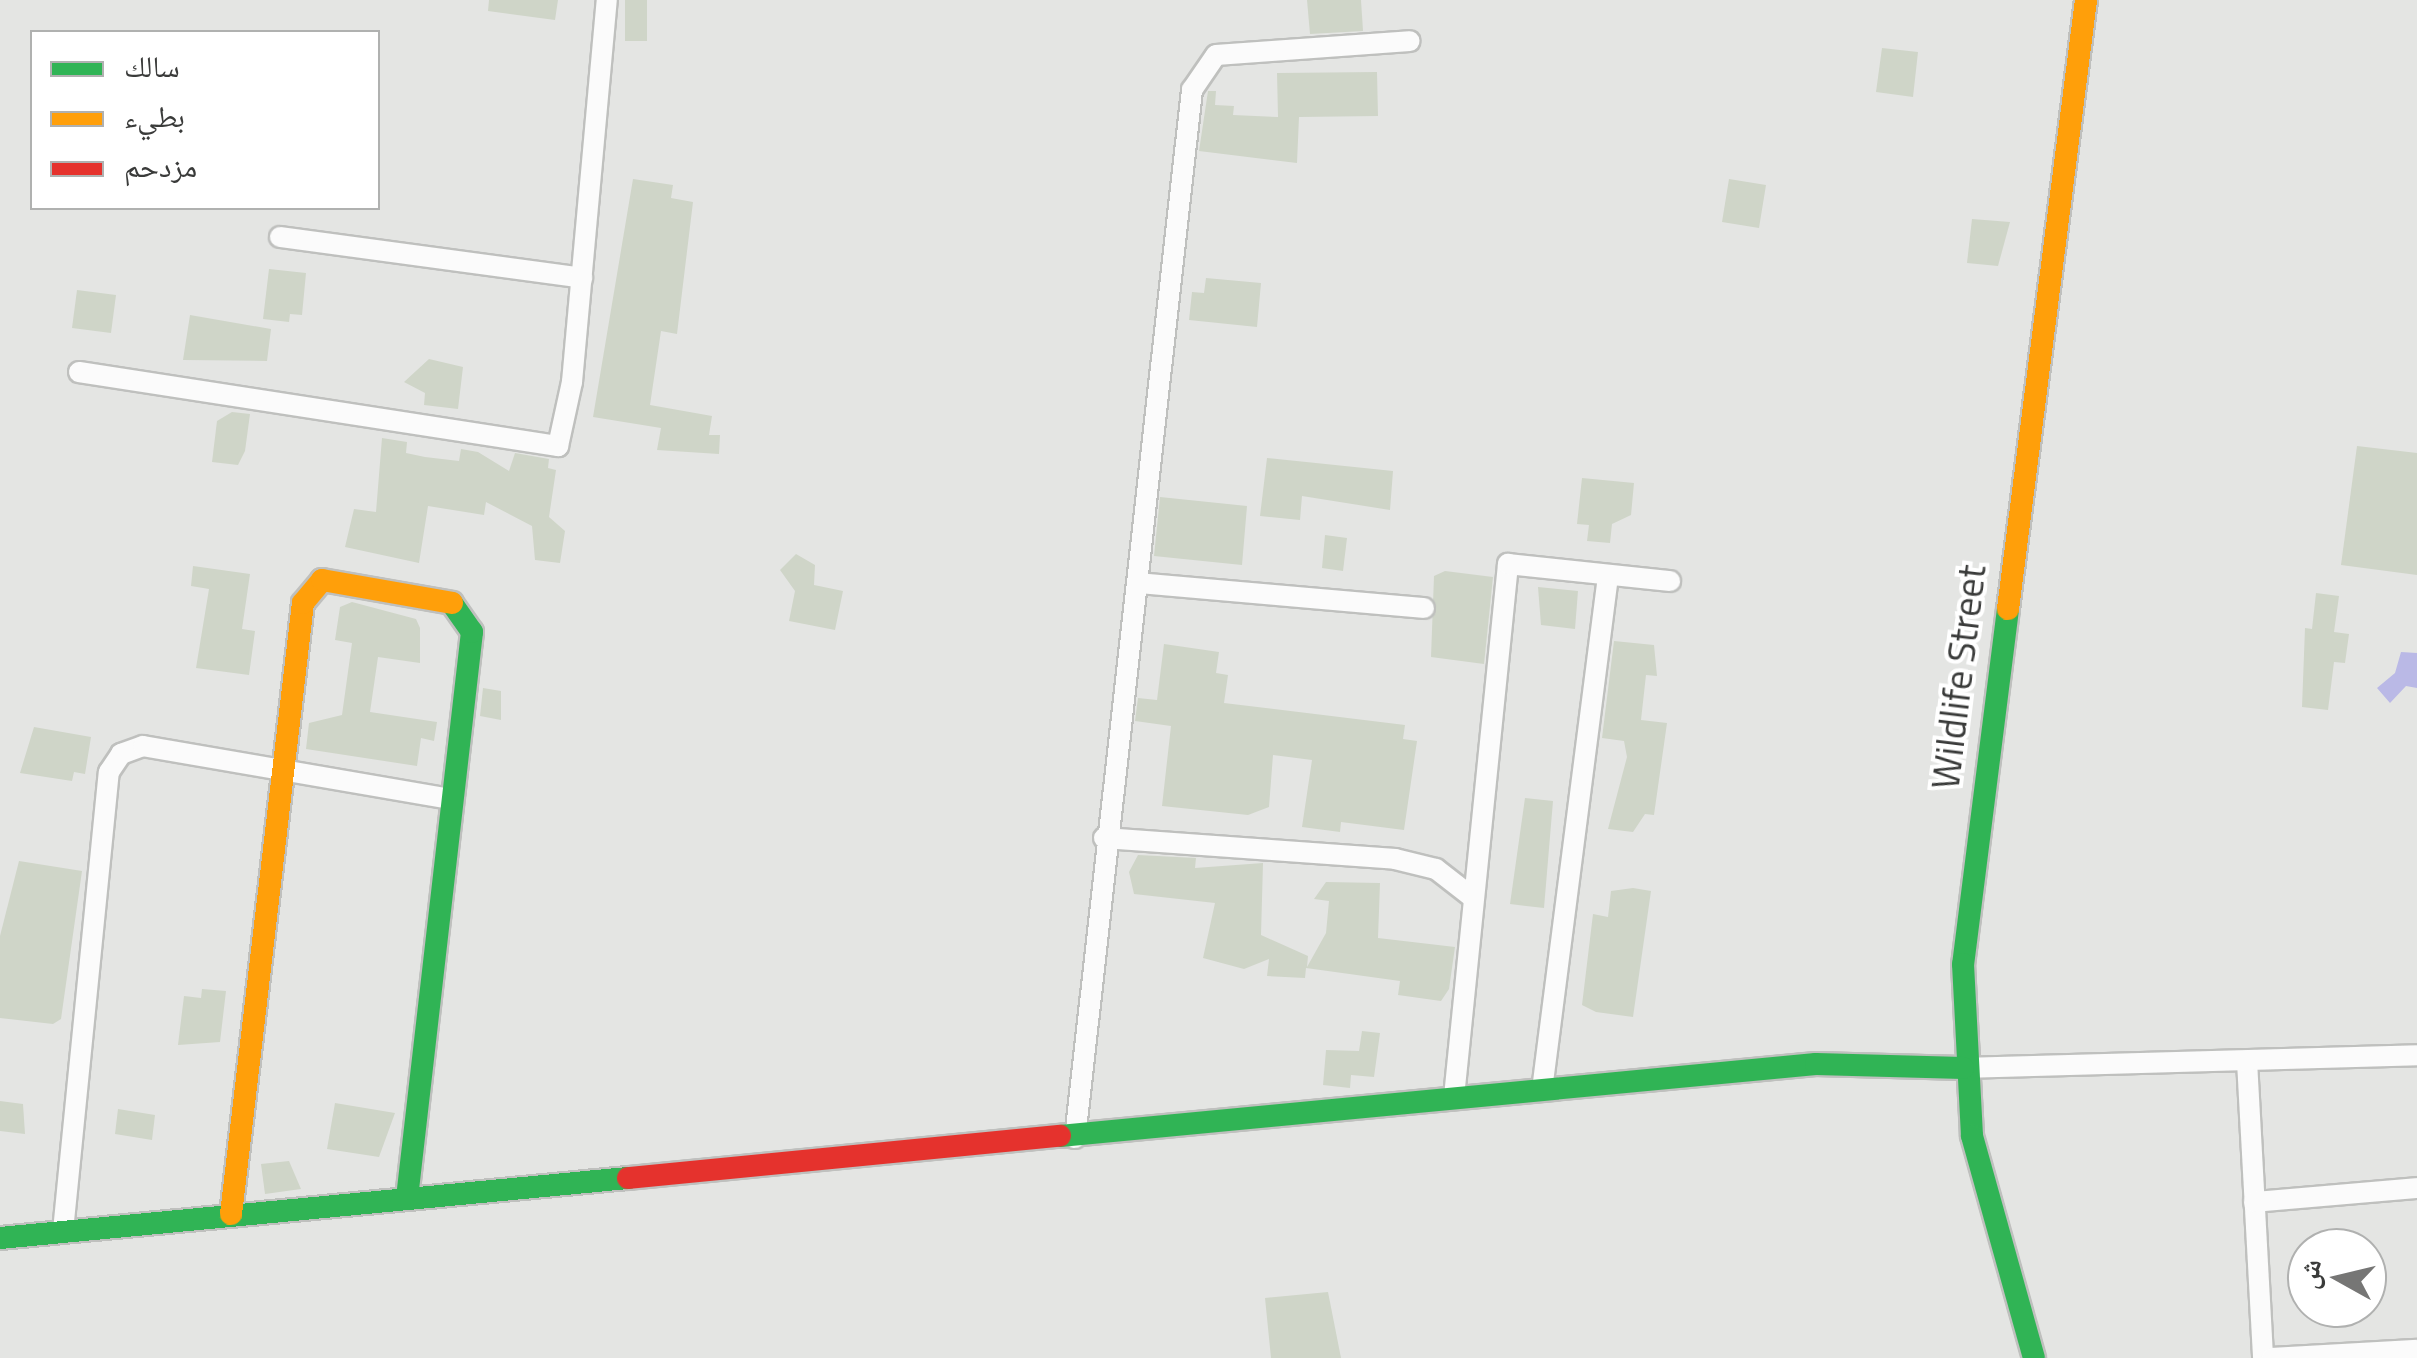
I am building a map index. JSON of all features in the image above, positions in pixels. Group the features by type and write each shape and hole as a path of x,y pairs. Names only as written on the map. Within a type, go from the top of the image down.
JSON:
{"street":[{"path":"79,372 558,446 582,278 607,0"},
{"name":"Wildlife Street","path":"2034,1358 1993,1233 1963,1068 1974,838 2086,0"},
{"path":"1075,1138 1104,838 1138,583 1182,133 1204,64 1216,55 1409,41"},
{"path":"280,237 582,278"},
{"path":"1454,1097 1508,564 1670,580"},
{"path":"1542,1090 1608,576"},
{"path":"1138,583 1424,608"},
{"path":"232,1214 282,769 311,584 448,598 472,632 406,1198"},
{"path":"62,1231 109,772 121,754 142,746 451,799"},
{"path":"1104,838 1395,859 1436,869 1472,897"},
{"path":"0,1238 1816,1064 1963,1068 2417,1055"},
{"path":"2247,1060 2263,1358"},
{"path":"2254,1202 2417,1188"},
{"path":"2272,1358 2417,1350"}],"water":[{"path":"2401,652 2417,653 2417,688 2406,686 2390,703 2377,688 2395,673"}],"building":[{"path":"489,0 558,0 555,20 488,11"},
{"path":"625,0 647,0 647,41 625,41"},
{"path":"1307,0 1361,0 1363,31 1310,34"},
{"path":"1882,48 1918,52 1913,97 1876,92"},
{"path":"1377,72 1378,116 1299,117 1297,163 1199,151 1208,91 1216,91 1215,105 1234,106 1233,115 1278,117 1277,73"},
{"path":"633,179 673,185 671,198 693,202 677,334 661,331 650,405 712,416 709,435 720,435 719,454 657,450 661,428 593,417"},
{"path":"1729,179 1766,185 1759,228 1722,222"},
{"path":"1972,219 2010,222 1998,266 1967,263"},
{"path":"269,269 306,273 302,315 290,314 289,322 263,319"},
{"path":"1206,278 1261,283 1257,327 1189,320 1192,292 1204,293"},
{"path":"77,290 116,295 111,333 72,328"},
{"path":"190,315 271,329 267,361 183,360"},
{"path":"429,359 463,367 458,409 424,405 425,393 404,382"},
{"path":"232,412 250,414 245,451 238,465 212,462 217,421"},
{"path":"382,438 407,442 406,453 425,457 459,461 461,449 478,452 509,471 515,453 549,459 548,468 556,470 549,517 565,531 560,563 535,560 532,526 486,502 484,515 428,506 419,563 345,547 354,509 376,512"},
{"path":"2357,446 2417,453 2417,575 2341,565"},
{"path":"1267,458 1393,471 1390,510 1302,496 1300,520 1260,516"},
{"path":"1582,478 1634,483 1631,515 1612,524 1610,543 1587,541 1589,525 1577,524"},
{"path":"1160,497 1247,506 1242,565 1154,556"},
{"path":"1325,535 1347,538 1343,571 1322,568"},
{"path":"796,554 815,565 814,585 843,591 835,630 789,621 795,591 780,570"},
{"path":"193,566 250,574 242,629 255,631 249,675 196,668 209,589 191,586"},
{"path":"1445,571 1493,577 1484,664 1431,657 1434,576"},
{"path":"1538,587 1578,591 1575,629 1541,625"},
{"path":"2316,593 2339,596 2334,632 2349,634 2345,663 2334,662 2328,710 2302,707 2305,628 2312,629"},
{"path":"352,602 416,619 420,628 420,663 378,657 370,712 437,722 434,741 421,738 417,766 306,749 309,723 342,715 352,643 335,640 340,607"},
{"path":"1614,641 1654,645 1657,676 1646,675 1641,720 1667,723 1654,815 1645,814 1633,832 1608,829 1627,757 1624,741 1602,738"},
{"path":"1164,644 1219,652 1216,673 1228,675 1224,703 1405,725 1403,739 1417,741 1404,830 1341,822 1340,832 1302,827 1312,760 1273,755 1269,807 1248,815 1162,806 1171,726 1135,721 1138,698 1157,700"},
{"path":"483,688 501,691 501,720 480,716"},
{"path":"34,727 91,737 85,774 74,772 72,781 20,773"},
{"path":"1525,798 1553,801 1544,908 1510,904"},
{"path":"1138,855 1196,858 1195,868 1263,863 1261,935 1308,956 1307,967 1326,933 1329,901 1314,899 1326,882 1380,883 1378,938 1455,947 1449,989 1441,1001 1398,995 1400,981 1306,968 1305,978 1267,976 1269,959 1244,969 1203,958 1215,903 1134,894 1129,872"},
{"path":"19,861 82,871 61,1019 53,1024 0,1018 0,936"},
{"path":"1611,891 1651,891 1633,1017 1596,1012 1582,1005 1593,914 1608,917"},
{"path":"202,989 226,991 220,1042 178,1045 184,996 201,998"},
{"path":"1362,1031 1380,1033 1374,1077 1351,1075 1350,1088 1323,1085 1326,1050 1359,1051"},
{"path":"0,1101 23,1104 25,1134 0,1131"},
{"path":"335,1103 395,1113 379,1157 327,1149"},
{"path":"118,1109 155,1115 152,1140 115,1134"},
{"path":"289,1161 301,1189 265,1194 261,1164"},
{"path":"1328,1292 1341,1358 1271,1358 1265,1298"}],"traffic: fast":[{"path":"407,1198 472,632 452,603"},
{"path":"2008,609 1963,964 1972,1136 2034,1358"},
{"path":"1060,1136 1816,1064 1963,1068"},
{"path":"0,1238 628,1178"}],"traffic: slow":[{"path":"2008,609 2086,0"},
{"path":"231,1214 303,603 322,580 452,603"}],"traffic: jam":[{"path":"628,1178 1060,1136"}]}
